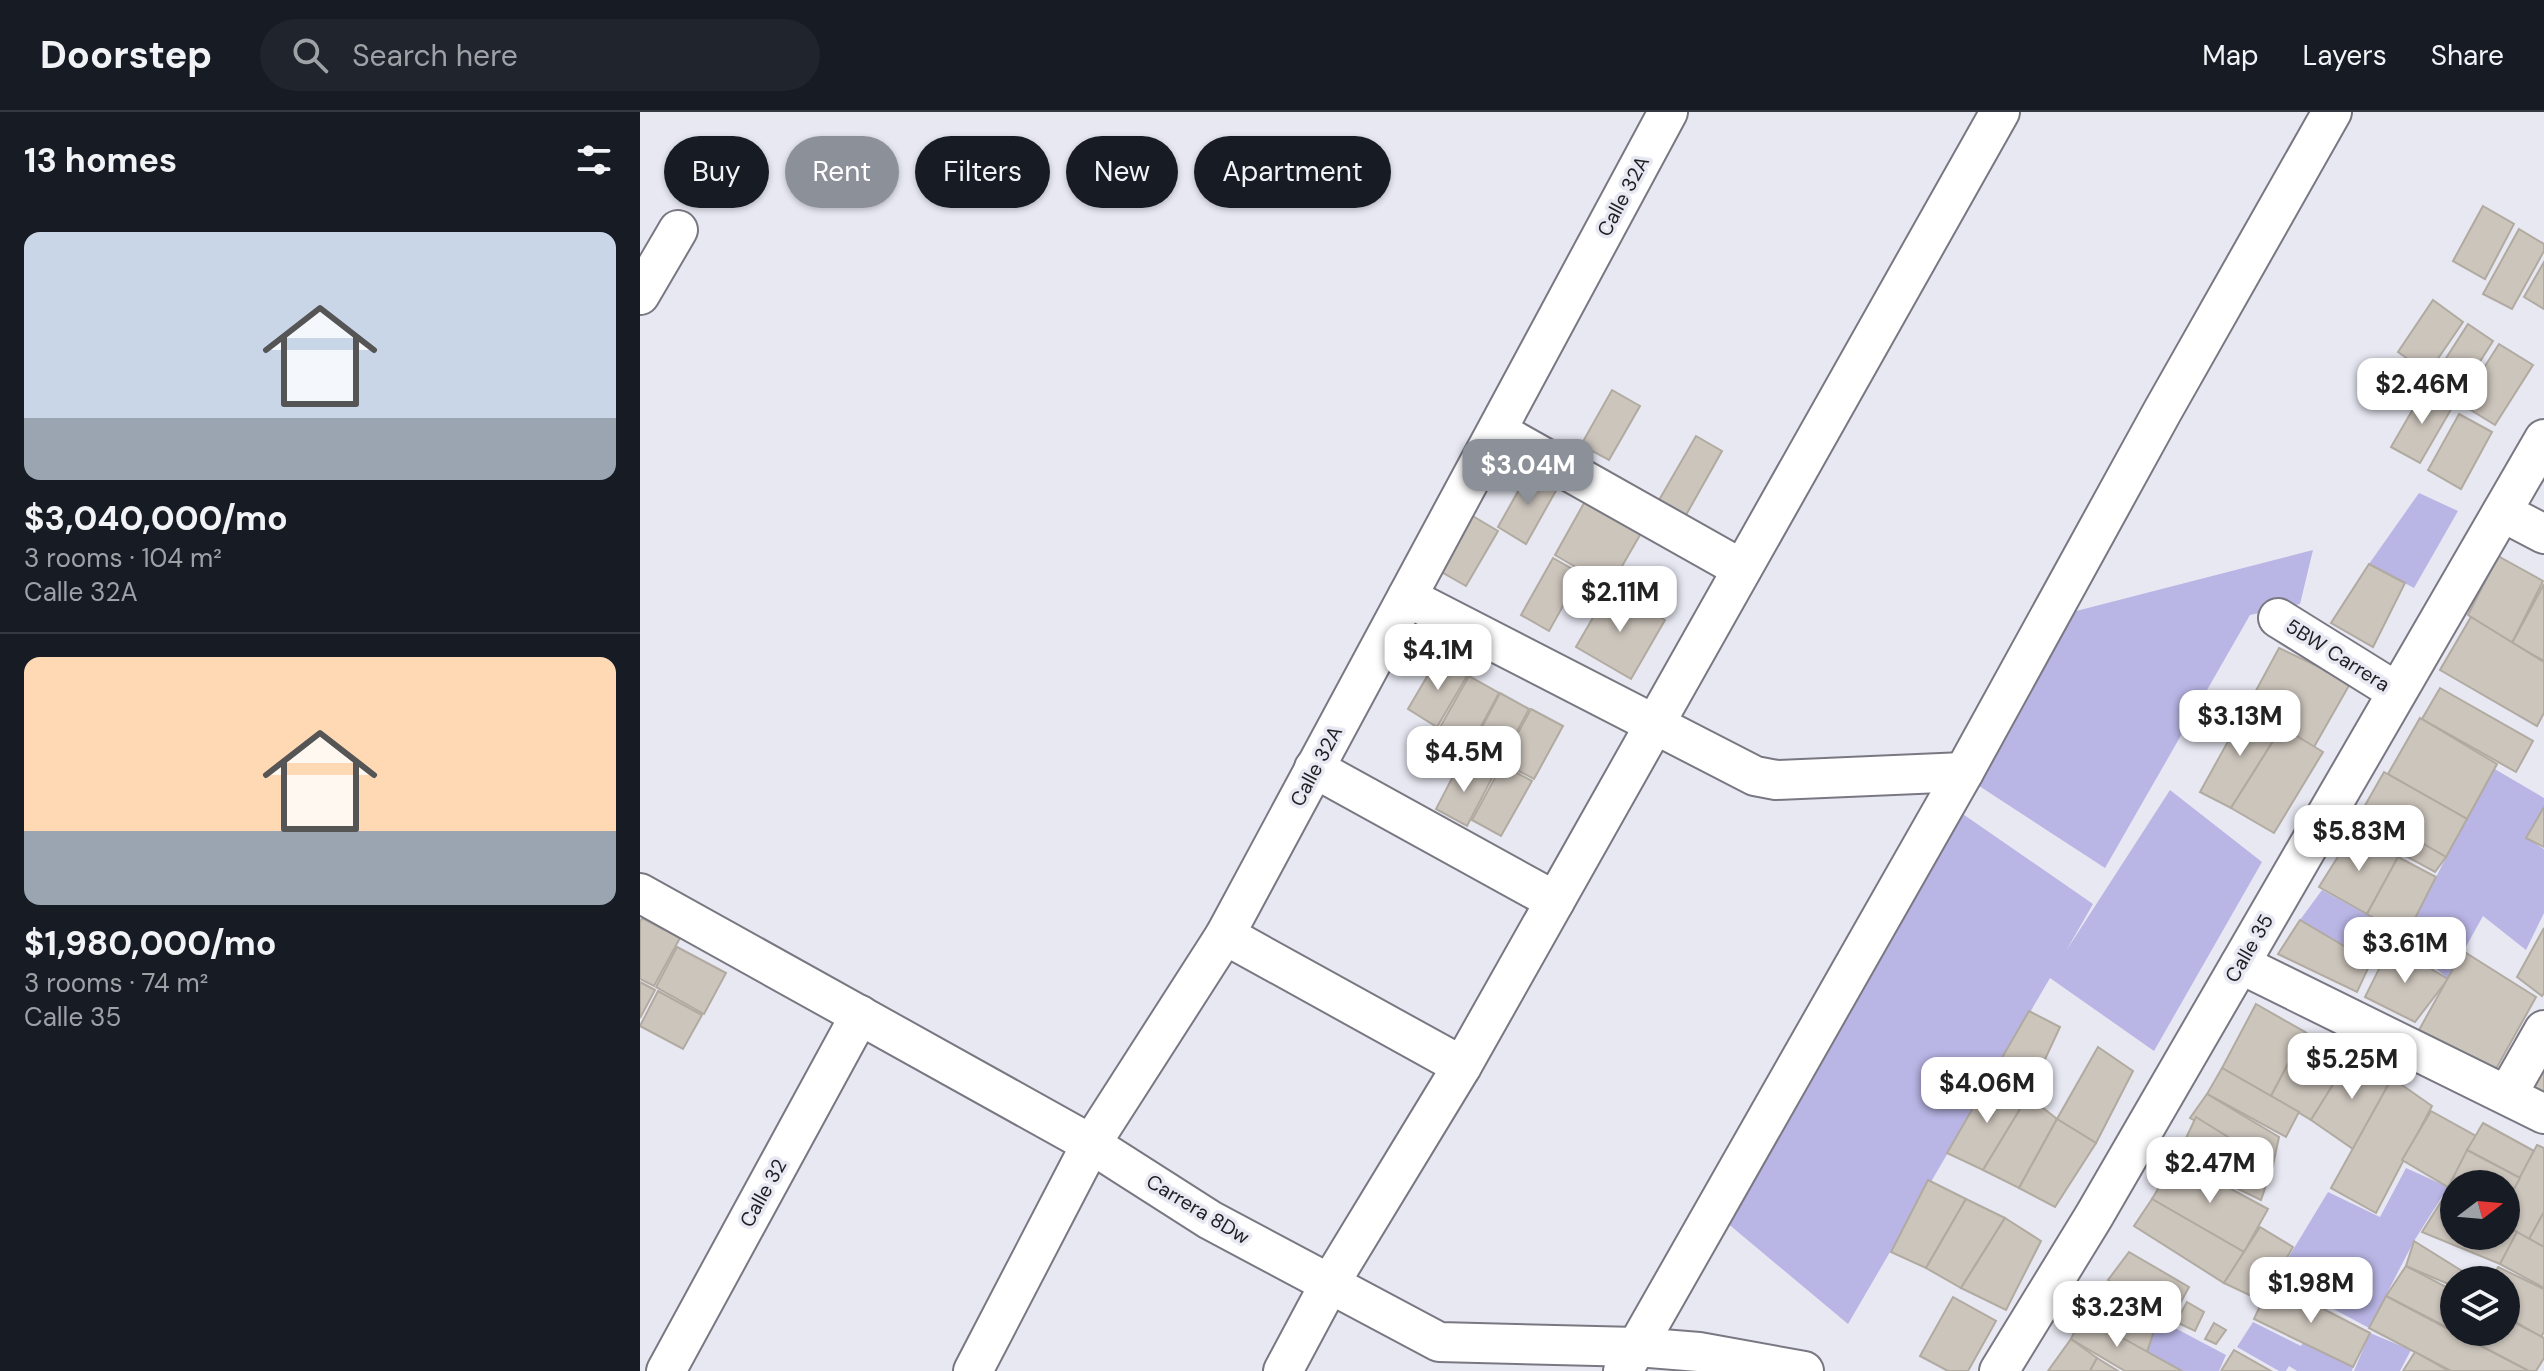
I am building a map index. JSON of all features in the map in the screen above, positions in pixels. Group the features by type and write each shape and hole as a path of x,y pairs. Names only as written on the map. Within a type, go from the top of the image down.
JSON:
{"street":[{"name":"Calle 32A","path":"973,1371 1091,1144 1225,935 1668,112"},
{"path":"1283,1371 1330,1283 1462,1066 2000,112"},
{"path":"1630,1359 1964,772 2332,112"},
{"path":"640,295 678,230"},
{"path":"1497,431 1742,569"},
{"name":"Calle 35","path":"1999,1371 2094,1216 2544,439"},
{"path":"2502,512 2544,534"},
{"path":"1407,597 1755,776 1776,780 1964,772"},
{"name":"5BW Carrera","path":"2278,618 2397,692"},
{"path":"1314,768 1555,901"},
{"name":"Carrera 8Dw","path":"640,893 1091,1144 1210,1220 1439,1342 1630,1359 1699,1352 1804,1371"},
{"path":"1225,935 1462,1066"},
{"path":"2240,964 2544,1114"},
{"name":"Calle 32","path":"666,1371 860,1015"},
{"path":"2507,1095 2544,1030"}],"shaded area":[{"path":"2419,493 2458,511 2414,588 2369,564"},
{"path":"2313,550 2300,604 2250,615 2105,868 1970,780 2049,618"},
{"path":"2493,768 2544,798 2544,807 2527,838 2544,849 2544,913 2526,950 2483,916 2448,979 2403,940"},
{"path":"2170,790 2262,862 2154,1051 2050,978 1848,1324 1726,1222 1957,810 2093,904 2066,951"},
{"path":"2322,890 2395,930 2371,962 2300,920"},
{"path":"2406,1168 2440,1183 2440,1200 2414,1241 2369,1328 2276,1278 2328,1192 2380,1217"},
{"path":"2158,1319 2226,1355 2219,1371 2182,1371 2147,1352"},
{"path":"2253,1322 2301,1346 2305,1339 2353,1367 2352,1371 2297,1371 2289,1366 2286,1371 2279,1371 2237,1347"},
{"path":"2370,1333 2411,1350 2400,1371 2354,1371"}],"building":[{"path":"2483,206 2514,224 2485,279 2453,261"},
{"path":"2519,229 2544,244 2544,251 2512,309 2483,294"},
{"path":"2544,262 2544,309 2524,297"},
{"path":"2433,300 2463,322 2428,373 2398,352"},
{"path":"2468,324 2493,341 2460,393 2434,377"},
{"path":"2499,344 2533,365 2495,425 2461,404"},
{"path":"1612,390 1640,406 1609,460 1581,445"},
{"path":"2424,390 2453,406 2420,463 2391,447"},
{"path":"2459,414 2492,432 2461,489 2428,470"},
{"path":"1696,436 1722,451 1686,515 1659,500"},
{"path":"1530,470 1558,487 1526,544 1498,527"},
{"path":"1588,496 1644,528 1610,587 1555,555"},
{"path":"1471,515 1498,531 1466,586 1440,571"},
{"path":"2498,556 2543,581 2512,643 2468,615"},
{"path":"1553,558 1581,574 1549,631 1521,615"},
{"path":"2369,564 2405,583 2373,647 2331,623"},
{"path":"2544,584 2544,661 2512,643"},
{"path":"1610,588 1665,620 1631,679 1576,647"},
{"path":"2471,617 2544,662 2544,713 2537,726 2440,670"},
{"path":"2279,648 2351,682 2314,747 2246,709"},
{"path":"1438,658 1467,676 1437,727 1408,709"},
{"path":"1469,676 1499,693 1471,745 1439,729"},
{"path":"2440,688 2533,741 2516,772 2422,719"},
{"path":"1500,693 1529,709 1500,763 1471,748"},
{"path":"1531,709 1563,726 1534,779 1502,762"},
{"path":"2246,709 2282,727 2231,808 2200,792"},
{"path":"2420,718 2497,764 2467,819 2388,774"},
{"path":"2282,727 2323,752 2274,833 2231,808"},
{"path":"1442,745 1462,756 1452,775 1432,765"},
{"path":"1461,761 1492,778 1467,826 1436,809"},
{"path":"1502,765 1532,781 1501,836 1472,820"},
{"path":"2384,772 2467,819 2446,857 2363,809"},
{"path":"2544,807 2544,847 2526,838"},
{"path":"2363,809 2446,857 2435,872 2355,828"},
{"path":"2354,831 2398,857 2367,914 2319,887"},
{"path":"2398,857 2436,877 2406,936 2367,914"},
{"path":"642,918 680,938 654,986 640,979"},
{"path":"2300,920 2371,962 2357,992 2278,954"},
{"path":"2544,928 2544,993 2542,996 2517,977"},
{"path":"2391,945 2448,979 2415,1022 2365,997"},
{"path":"677,947 726,973 704,1014 656,987"},
{"path":"2463,951 2536,997 2496,1069 2419,1030"},
{"path":"640,982 655,990 640,1018"},
{"path":"658,991 702,1015 683,1049 640,1026"},
{"path":"2256,1004 2305,1032 2271,1096 2222,1068"},
{"path":"2029,1011 2060,1027 2028,1096 1988,1082"},
{"path":"2305,1032 2348,1061 2311,1120 2271,1096"},
{"path":"2544,1043 2544,1093 2523,1083"},
{"path":"2098,1047 2133,1071 2096,1143 2057,1119"},
{"path":"2352,1054 2392,1078 2353,1149 2311,1120"},
{"path":"2222,1068 2299,1112 2286,1137 2207,1094"},
{"path":"2392,1078 2432,1106 2376,1213 2331,1188"},
{"path":"1988,1082 2028,1096 1983,1170 1947,1153"},
{"path":"2207,1094 2279,1137 2273,1165 2190,1118"},
{"path":"2028,1096 2057,1119 2019,1188 1983,1170"},
{"path":"2431,1111 2476,1136 2457,1170 2440,1170 2440,1182 2402,1160"},
{"path":"2196,1117 2273,1165 2261,1200 2176,1159"},
{"path":"2057,1119 2096,1143 2055,1207 2019,1188"},
{"path":"2483,1123 2534,1151 2520,1178 2520,1170 2505,1170 2467,1150"},
{"path":"2537,1145 2544,1148 2544,1212 2529,1239 2520,1234 2520,1177"},
{"path":"2467,1150 2505,1170 2457,1170"},
{"path":"2176,1159 2268,1209 2244,1252 2152,1199"},
{"path":"1928,1180 1966,1199 1926,1268 1891,1252"},
{"path":"1966,1199 2005,1218 1961,1288 1926,1268"},
{"path":"2152,1199 2244,1252 2224,1283 2134,1226"},
{"path":"2440,1203 2440,1239 2422,1232"},
{"path":"2544,1212 2544,1247 2529,1239"},
{"path":"2005,1218 2041,1241 2006,1310 1961,1288"},
{"path":"2260,1227 2293,1247 2262,1301 2224,1283"},
{"path":"2520,1234 2544,1247 2544,1288 2520,1275 2520,1266 2500,1264 2507,1250 2520,1250"},
{"path":"2414,1241 2454,1266 2440,1266 2440,1280 2406,1266"},
{"path":"2466,1250 2507,1250 2500,1264"},
{"path":"2129,1252 2189,1287 2172,1318 2108,1280"},
{"path":"2406,1266 2440,1284 2440,1324 2386,1296"},
{"path":"2520,1278 2544,1289 2544,1332 2541,1337 2520,1324"},
{"path":"2271,1282 2370,1333 2353,1367 2254,1319"},
{"path":"2386,1296 2440,1324 2440,1346 2481,1346 2529,1371 2451,1371 2369,1328"},
{"path":"1953,1297 1996,1321 1968,1371 1948,1371 1920,1356"},
{"path":"2114,1297 2158,1319 2147,1352 2099,1325"},
{"path":"2187,1302 2204,1312 2195,1331 2176,1322"},
{"path":"2082,1315 2182,1371 2125,1371 2071,1339"},
{"path":"2214,1323 2226,1330 2216,1344 2205,1339"},
{"path":"2520,1325 2544,1338 2544,1358 2536,1371 2529,1371 2482,1346 2520,1346"},
{"path":"2071,1339 2097,1358 2090,1371 2048,1371"},
{"path":"2234,1350 2271,1371 2221,1371"},
{"path":"2415,1352 2449,1371 2403,1371"},
{"path":"2097,1358 2118,1371 2090,1371"}]}
